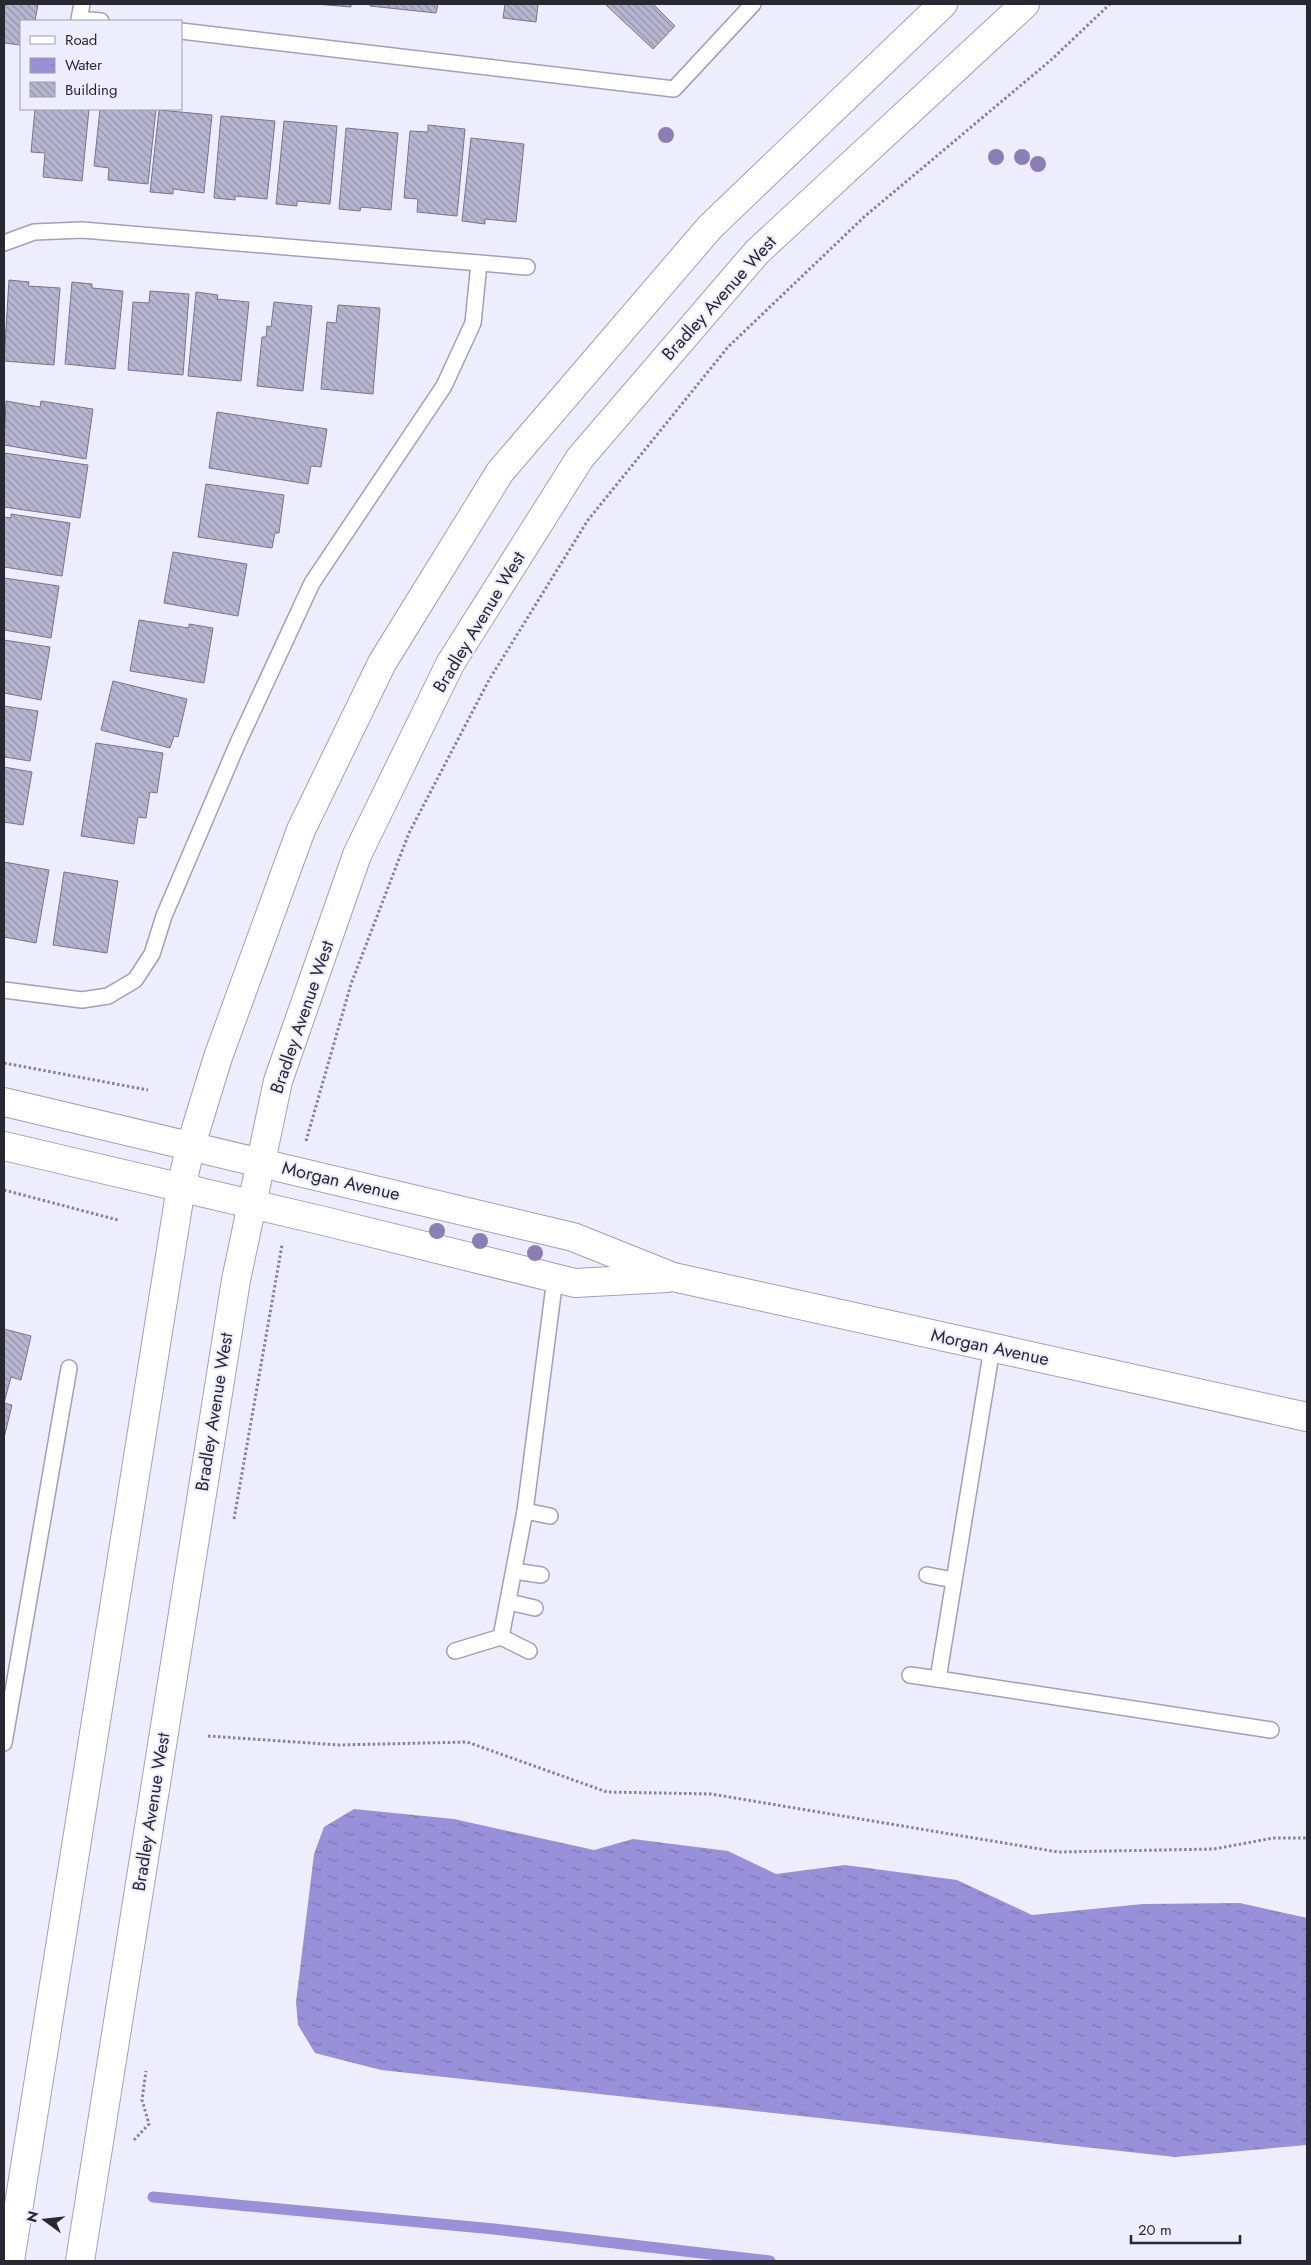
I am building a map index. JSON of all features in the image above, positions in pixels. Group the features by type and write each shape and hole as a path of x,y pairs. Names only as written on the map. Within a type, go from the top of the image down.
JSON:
{"main road":[{"path":"10,2261 181,1187 191,1145 218,1057 301,830 382,663 500,472 710,227 943,4"},
{"name":"Bradley Avenue West","path":"80,2261 234,1289 278,1081 358,856 450,664 580,458 757,252 1025,4"},
{"name":"Morgan Avenue","path":"4,1102 298,1170 573,1237 673,1278 1307,1417"},
{"name":"Morgan Avenue","path":"4,1146 288,1212 575,1283 673,1278"}],"lane":[{"path":"82,4 79,19 90,20"},
{"path":"182,31 674,89 753,4"},
{"path":"4,242 34,232 82,230 527,267"},
{"path":"4,990 82,1000 108,996 135,980 152,954 164,916 236,745 312,583 444,386 473,323 479,263"},
{"path":"501,1637 525,1511 555,1278"},
{"path":"938,1679 992,1348"},
{"path":"4,1743 69,1368"},
{"path":"525,1511 550,1516"},
{"path":"514,1571 541,1575"},
{"path":"927,1575 954,1580"},
{"path":"509,1602 535,1608"},
{"path":"455,1651 501,1637 529,1651"},
{"path":"910,1674 1271,1730"}],"path":[{"path":"298,1170 351,984 409,832 489,680 588,520 728,347 864,217 1050,60 1110,4"},
{"path":"4,1063 148,1090"},
{"path":"4,1190 118,1220"},
{"path":"233,1526 288,1212"},
{"path":"208,1736 339,1746 467,1742 607,1792 711,1794 1058,1852 1214,1849 1273,1838 1307,1838"},
{"path":"133,2148 134,2138 149,2124 142,2100 148,2062"}],"water":[{"path":"354,1809 454,1819 594,1850 633,1839 728,1851 776,1874 845,1865 957,1880 1032,1915 1143,1904 1240,1903 1307,1918 1307,2145 1175,2157 381,2070 315,2053 298,2025 296,2002 314,1854 324,1827"}],"building":[{"path":"4,4 38,4 35,20 20,20 20,45 4,43"},
{"path":"315,4 351,4 351,7"},
{"path":"370,4 438,4 436,13 370,6"},
{"path":"505,4 538,4 536,22 503,18"},
{"path":"607,4 653,4 675,26 653,49"},
{"path":"35,110 89,110 82,181 43,177 45,153 31,152"},
{"path":"100,110 156,110 148,184 108,180 109,168 94,166"},
{"path":"159,110 212,115 204,193 173,189 173,194 150,192"},
{"path":"221,116 275,121 267,199 235,196 235,200 214,198"},
{"path":"284,121 337,126 330,204 297,201 297,206 276,204"},
{"path":"428,125 465,129 457,216 417,212 418,199 404,198 410,131 428,132"},
{"path":"346,128 398,133 391,210 361,207 360,211 339,209"},
{"path":"471,138 524,144 516,222 485,219 485,224 462,221"},
{"path":"9,280 29,282 28,286 60,288 54,365 4,361"},
{"path":"72,282 92,284 92,288 123,291 115,369 65,364"},
{"path":"150,291 189,294 183,375 128,370 133,302 149,303"},
{"path":"196,292 218,295 217,299 249,302 241,381 188,376"},
{"path":"274,302 312,306 303,391 257,386 262,337 266,337 267,326 271,327"},
{"path":"338,305 380,308 373,394 321,389 327,322 336,323"},
{"path":"6,401 40,407 41,401 93,409 86,459 4,445"},
{"path":"217,412 327,429 321,467 311,466 308,484 209,468"},
{"path":"4,453 88,465 80,518 4,507"},
{"path":"206,484 284,495 279,533 275,533 272,548 198,537"},
{"path":"11,514 70,523 62,576 4,567 4,517 11,518"},
{"path":"173,552 247,564 238,616 164,603"},
{"path":"4,578 59,586 51,638 4,630"},
{"path":"139,620 189,628 189,624 213,628 204,683 130,671"},
{"path":"4,640 50,647 41,700 4,693"},
{"path":"113,681 187,699 178,737 174,736 170,748 101,730"},
{"path":"4,706 38,711 30,761 4,757"},
{"path":"96,743 163,753 157,793 150,792 146,818 138,817 134,844 81,836"},
{"path":"4,767 32,772 23,825 4,822"},
{"path":"4,862 49,870 36,943 4,937"},
{"path":"64,872 118,881 107,953 53,945"},
{"path":"4,1329 31,1336 21,1380 11,1377 4,1403"},
{"path":"4,1403 12,1405 4,1438"}],"waterway":[{"path":"153,2197 494,2229 770,2261"}]}
